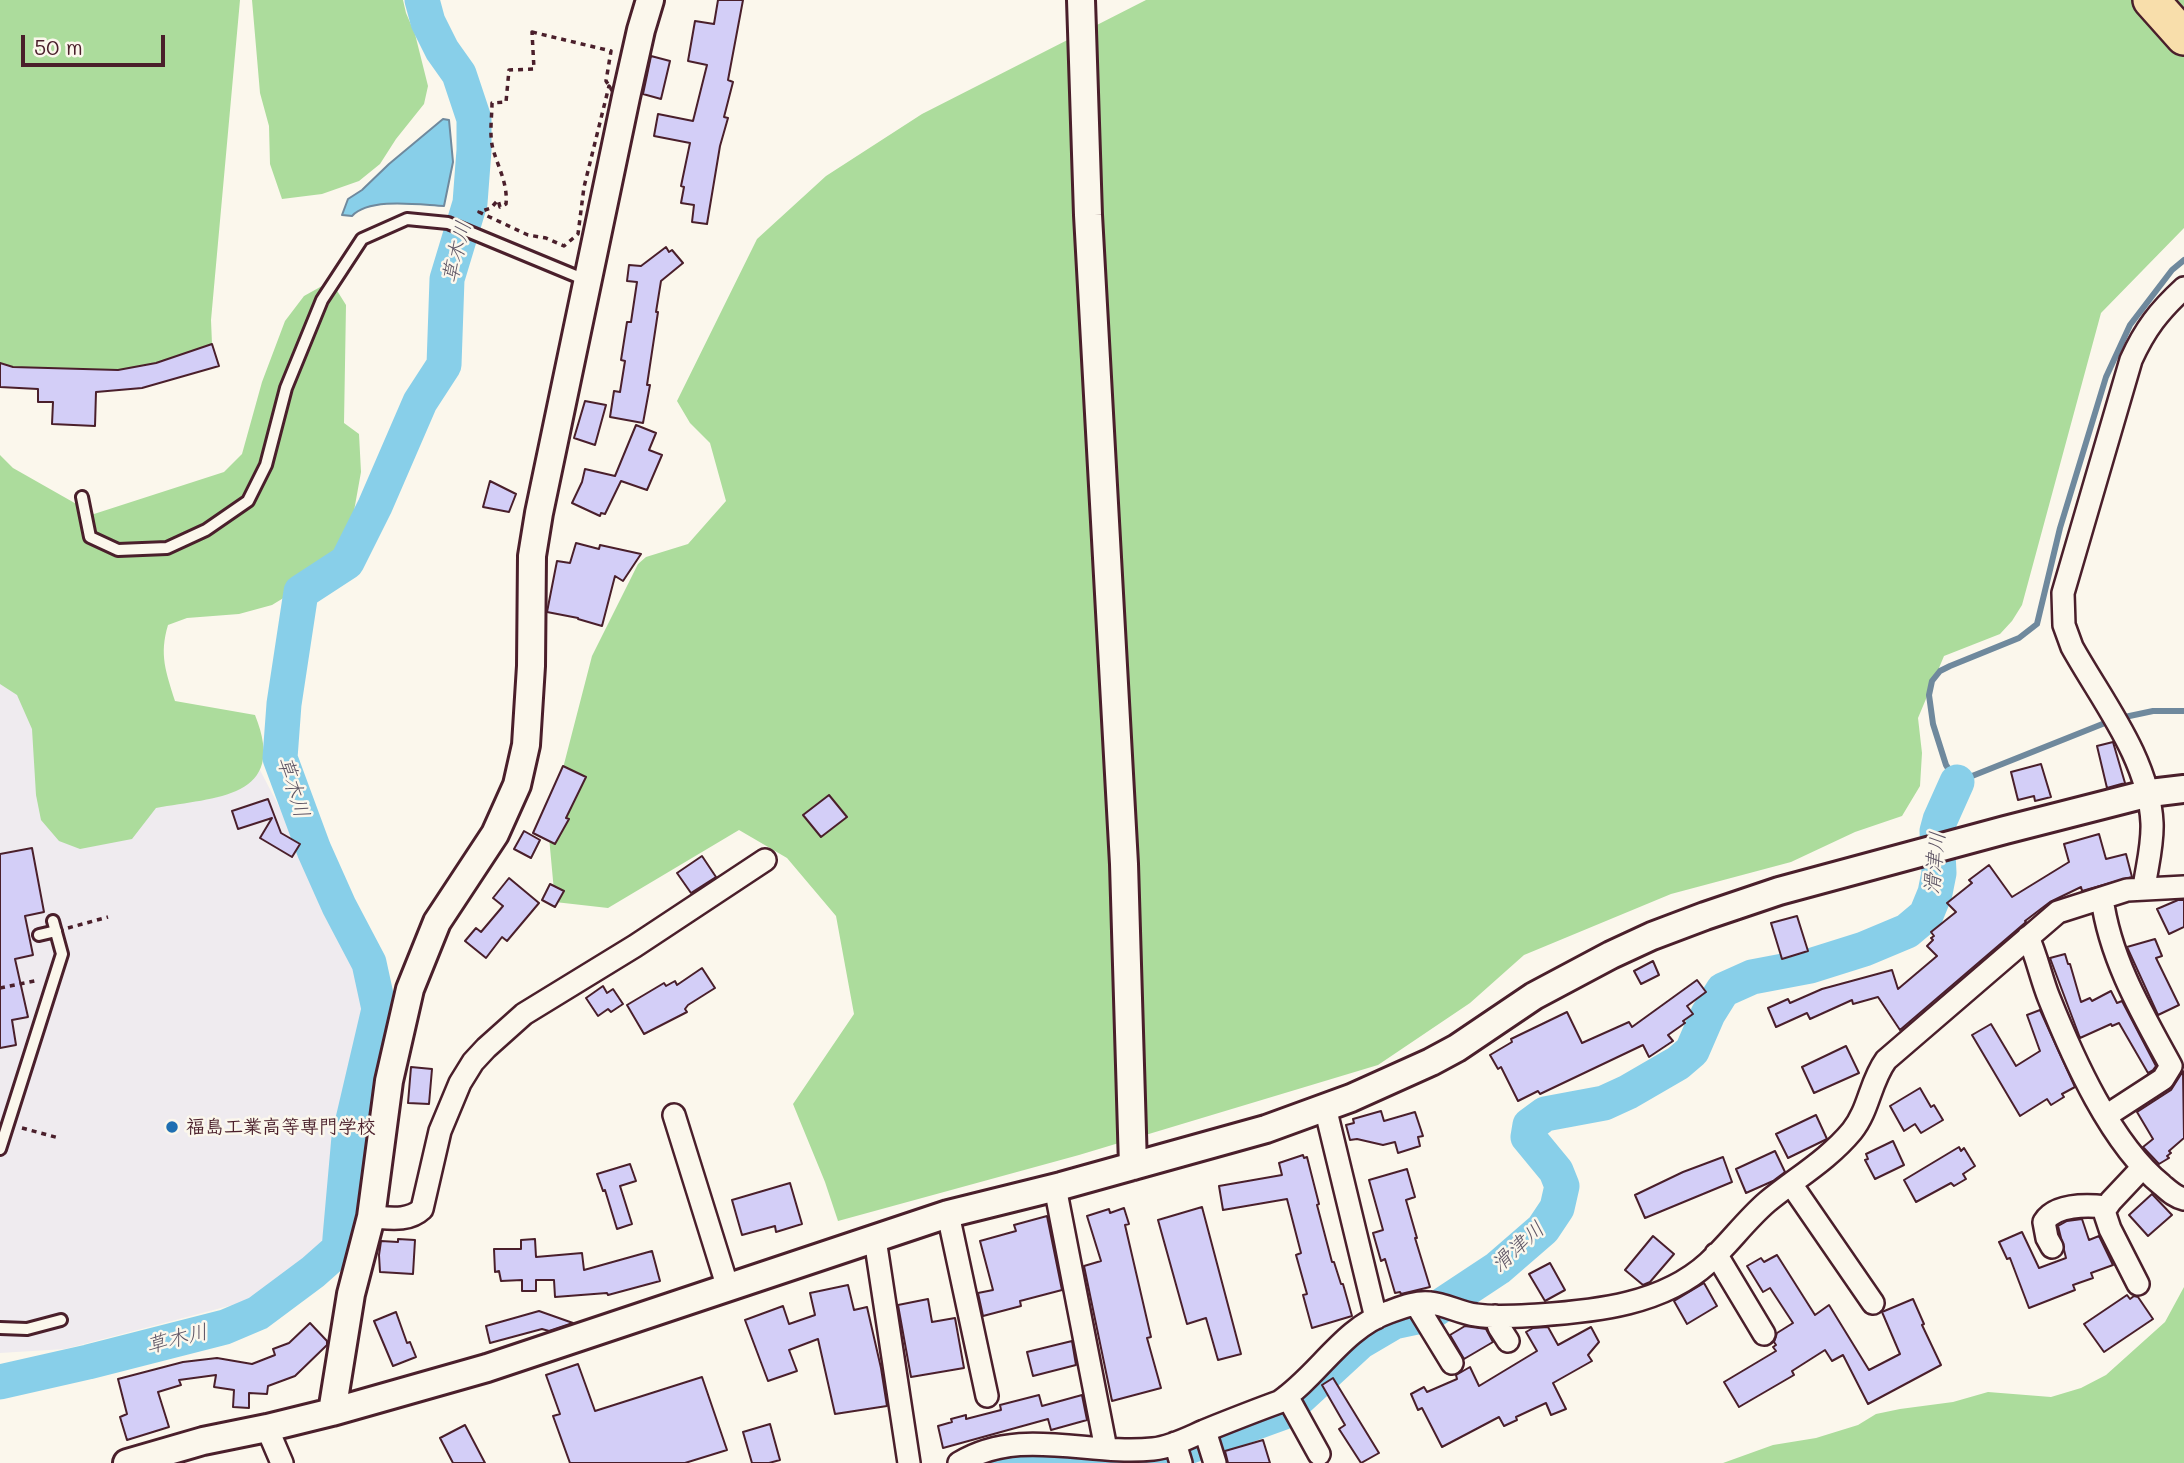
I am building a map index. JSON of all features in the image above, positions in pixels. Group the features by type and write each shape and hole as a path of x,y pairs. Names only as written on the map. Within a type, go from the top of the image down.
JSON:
{"highway":[{"path":"2151,0 2180,32"}],"street":[{"path":"332,1412 351,1294 371,1217 389,1082 410,989 437,922 495,834 517,785 526,745 531,666 532,556 538,513 641,30 650,0"},
{"path":"1081,0 1088,215 1124,864 1132,1166"},
{"path":"2144,888 2152,839 2152,821 2143,773 2068,636 2064,625 2063,593 2131,360 2151,321 2184,288"},
{"path":"127,1463 203,1441 267,1429 332,1412 487,1368 948,1214 1266,1129 1380,1086 1457,1048 1534,996 1652,936 1779,891 2147,794 2184,789"},
{"path":"371,1217 414,1217 422,1209 440,1130 460,1083 473,1062 506,1029 523,1014 635,946 765,860"},
{"path":"959,1463 983,1451 1044,1443 1099,1453 1157,1448 1178,1453 1205,1431 1287,1396 1341,1343 1386,1312 1430,1303 1477,1316 1569,1312 1634,1301 1681,1282 1694,1275 1764,1205 1833,1152 1854,1129 1866,1108 1878,1071 1886,1060 2058,912 2127,890 2184,887"},
{"path":"2102,898 2117,957 2136,1001 2171,1066 2162,1079 2106,1116"},
{"path":"2028,937 2049,1000 2071,1052 2106,1116 2143,1167 2178,1198 2184,1199"},
{"path":"1325,1107 1376,1318"},
{"path":"674,1115 728,1288"},
{"path":"2138,1284 2107,1223 2104,1211 2143,1167"},
{"path":"1791,1184 1872,1303"},
{"path":"1055,1187 1099,1453"},
{"path":"2052,1247 2044,1222 2052,1212 2087,1205 2106,1207"},
{"path":"948,1214 987,1396"},
{"path":"875,1239 909,1463"},
{"path":"1716,1254 1765,1334"},
{"path":"1416,1304 1452,1363"},
{"path":"1495,1316 1508,1340"},
{"path":"1287,1396 1319,1454"},
{"path":"267,1429 282,1463"},
{"path":"1205,1431 1215,1463"}],"lane":[{"path":"82,497 90,537 118,550 167,548 206,530 248,501 266,465 286,388 322,300 362,239 407,219 448,223 588,281"},
{"path":"0,1149 62,954 54,926 39,936"},
{"path":"0,1328 27,1329 61,1320"}],"path":[{"path":"532,32 611,51 606,81 624,109 609,86 584,187 578,234 564,246 546,238 528,235 479,212 491,208 498,200 500,207 506,204 507,196 499,161 493,148 492,103 506,103 509,70 534,69 532,32"},
{"path":"54,926 108,917"},
{"path":"0,988 54,977"},
{"path":"8,1124 59,1138"}],"shaded area":[{"name":"福島工業高等専門学校","path":"0,667 248,747 362,966 369,1007 321,1246 244,1302 65,1349 0,1353"}],"green space":[{"path":"0,0 240,0 211,320 212,344 156,363 118,370 13,367 0,363"},
{"path":"252,0 403,0 428,86 424,104 380,164 359,181 322,194 282,199 270,164 269,126 260,93"},
{"path":"1146,0 2184,0 2184,228 2101,313 2022,605 2000,634 1944,656 1918,718 1922,753 1920,786 1902,816 1855,832 1791,862 1671,894 1524,955 1470,1003 1378,1065 1079,1155 838,1221 793,1104 854,1014 836,916 787,858 739,830 608,908 555,902 548,826 592,656 638,564 646,557 688,544 726,501 710,443 690,423 677,401 757,239 826,176 922,114"},
{"path":"331,281 346,305 344,423 359,434 361,472 347,550 313,580 272,605 239,614 187,618 168,625 165,636 165,663 175,701 255,715 263,743 262,763 254,778 240,789 201,801 156,808 132,839 80,849 59,841 41,820 36,795 32,729 17,695 0,684 0,455 13,468 94,514 224,472 242,454 262,382 285,321 304,296"},
{"path":"2184,1287 2184,1463 1723,1463 1773,1445 1816,1438 1858,1425 1876,1414 1953,1402 1988,1392 2051,1397 2081,1388 2106,1375 2165,1322"}],"water":[{"path":"443,119 449,120 453,162 444,206 383,204 360,210 352,216 342,215 348,199 362,190"}],"building":[{"path":"718,0 743,0 728,80 733,82 724,117 728,118 720,146 707,224 692,222 694,205 681,203 684,187 681,186 690,143 654,136 658,114 693,121 707,65 688,61 695,21 714,24"},
{"path":"651,56 670,61 661,99 643,94"},
{"path":"666,247 683,263 661,281 647,385 650,385 643,423 610,417 614,391 620,392 625,361 621,360 627,322 631,322 637,282 627,281 629,265 641,266"},
{"path":"212,344 219,366 142,388 96,392 95,426 52,424 53,402 38,402 38,389 0,387 0,363 13,367 118,370 156,363"},
{"path":"585,401 606,405 595,445 574,438"},
{"path":"636,425 656,433 649,450 662,455 647,490 621,481 605,514 601,513 600,516 572,503 585,469 615,476"},
{"path":"490,481 516,494 509,512 483,507"},
{"path":"576,543 641,554 623,581 615,576 602,626 547,612 557,561 570,563"},
{"path":"2113,742 2125,783 2107,788 2097,746"},
{"path":"2041,764 2051,797 2035,801 2034,796 2018,800 2011,772"},
{"path":"563,766 586,777 566,818 569,819 555,844 533,833"},
{"path":"829,795 847,817 821,837 803,815"},
{"path":"268,799 281,833 300,844 292,857 260,838 272,818 238,829 232,811"},
{"path":"524,831 540,840 531,858 514,849"},
{"path":"2099,834 2106,859 2126,854 2132,877 2082,891 2081,887 2050,902 1900,1030 1878,997 1853,1004 1852,1000 1810,1019 1807,1013 1776,1027 1768,1008 1788,999 1790,1003 1822,989 1892,970 1898,989 1937,956 1927,946 1933,940 1931,932 1956,912 1947,903 1972,883 1969,880 1989,865 2012,897 2069,862 2064,844"},
{"path":"32,848 44,912 25,916 33,955 15,959 28,1017 12,1020 16,1045 0,1048 0,854"},
{"path":"702,856 716,877 691,893 677,873"},
{"path":"509,878 539,903 507,941 502,937 486,958 465,941 476,928 481,932 503,906 493,898"},
{"path":"550,884 564,891 555,907 542,900"},
{"path":"2184,900 2184,927 2169,934 2157,909"},
{"path":"1797,916 1808,951 1782,959 1771,923"},
{"path":"2155,939 2162,956 2156,958 2179,1005 2158,1015 2127,947"},
{"path":"2065,954 2081,1002 2090,998 2092,1001 2111,991 2117,1003 2122,1001 2156,1066 2153,1070 2148,1073 2119,1023 2080,1038 2050,958"},
{"path":"1653,961 1659,975 1641,984 1634,971"},
{"path":"702,968 715,988 688,1005 685,1009 687,1012 644,1034 627,1005 664,983 666,986 675,981 677,985"},
{"path":"1697,980 1706,992 1687,1006 1693,1014 1668,1035 1673,1041 1649,1057 1643,1045 1540,1094 1538,1091 1518,1101 1501,1067 1498,1069 1490,1055 1512,1042 1511,1039 1567,1012 1582,1043 1629,1022 1632,1027"},
{"path":"603,986 607,993 613,989 623,1004 598,1016 586,998"},
{"path":"2040,1010 2075,1087 2062,1094 2064,1097 2051,1105 2047,1099 2020,1116 1972,1035 1991,1024 2016,1066 2040,1051 2027,1015"},
{"path":"1846,1046 1859,1073 1814,1093 1802,1067"},
{"path":"411,1067 432,1069 429,1104 408,1103"},
{"path":"2183,1071 2184,1138 2169,1151 2169,1158 2159,1164 2143,1147 2153,1139 2137,1112 2171,1090"},
{"path":"1920,1088 1931,1107 1934,1105 1943,1120 1921,1133 1915,1124 1904,1131 1890,1106"},
{"path":"1381,1111 1384,1121 1415,1112 1423,1136 1418,1137 1420,1146 1398,1153 1395,1142 1383,1145 1350,1140 1346,1125 1354,1123 1353,1119"},
{"path":"1816,1115 1827,1139 1788,1158 1776,1134"},
{"path":"1893,1141 1904,1165 1875,1179 1865,1160 1868,1159 1866,1154"},
{"path":"1959,1147 1961,1151 1964,1148 1975,1166 1963,1174 1966,1179 1954,1186 1951,1183 1916,1202 1904,1180"},
{"path":"1775,1151 1785,1172 1773,1181 1746,1193 1736,1169"},
{"path":"1303,1155 1304,1158 1307,1157 1332,1262 1343,1284 1352,1316 1312,1328 1303,1295 1307,1294 1296,1255 1301,1253 1287,1199 1223,1210 1219,1186 1282,1175 1279,1163"},
{"path":"1723,1157 1732,1182 1645,1218 1635,1195"},
{"path":"630,1164 636,1181 620,1186 632,1224 617,1229 597,1174"},
{"path":"1407,1169 1415,1197 1406,1200 1430,1287 1401,1294 1395,1293 1385,1259 1381,1261 1373,1233 1383,1230 1369,1180"},
{"path":"790,1183 802,1224 776,1232 775,1226 742,1235 732,1200"},
{"path":"2152,1194 2172,1215 2148,1236 2129,1215"},
{"path":"1202,1207 1241,1354 1218,1360 1206,1318 1187,1324 1158,1220"},
{"path":"1124,1208 1129,1224 1125,1225 1151,1337 1147,1338 1161,1388 1112,1401 1084,1266 1101,1261 1087,1216 1109,1209 1110,1213"},
{"path":"1047,1216 1062,1290 1020,1301 1021,1306 983,1316 978,1293 993,1290 980,1241 1016,1231 1014,1225"},
{"path":"2082,1219 2089,1240 2099,1236 2113,1265 2091,1273 2093,1278 2073,1285 2075,1290 2029,1308 2010,1258 2007,1259 1999,1242 2022,1232 2039,1268 2066,1258 2058,1226 2067,1221"},
{"path":"1653,1236 1674,1254 1650,1282 1643,1285 1625,1270"},
{"path":"398,1239 415,1240 413,1274 380,1272 381,1241 398,1242"},
{"path":"535,1239 536,1257 582,1253 584,1270 652,1251 660,1281 608,1295 555,1297 554,1280 536,1280 536,1291 522,1291 522,1280 501,1281 499,1271 495,1272 494,1249 521,1249 521,1240"},
{"path":"1777,1255 1815,1315 1829,1305 1869,1370 1900,1354 1882,1312 1913,1299 1941,1365 1868,1404 1843,1355 1832,1361 1825,1350 1792,1371 1794,1375 1739,1407 1724,1382 1776,1351 1773,1347 1776,1345 1774,1342 1777,1333 1793,1323 1770,1288 1763,1292 1747,1266 1761,1258 1764,1262"},
{"path":"1550,1263 1565,1290 1545,1301 1529,1274"},
{"path":"1704,1283 1717,1306 1687,1324 1674,1301"},
{"path":"848,1285 854,1310 867,1307 887,1406 835,1414 818,1339 789,1350 797,1371 768,1381 745,1320 783,1306 789,1324 815,1315 810,1293"},
{"path":"2127,1295 2130,1299 2138,1297 2153,1319 2104,1352 2084,1324"},
{"path":"928,1299 932,1322 955,1318 964,1368 911,1377 898,1305"},
{"path":"539,1311 573,1323 549,1331 542,1329 490,1343 486,1326"},
{"path":"396,1312 407,1343 410,1342 416,1357 393,1366 374,1321"},
{"path":"310,1323 327,1341 327,1345 295,1376 268,1386 267,1394 249,1393 249,1408 233,1407 234,1390 214,1387 216,1375 179,1380 181,1385 158,1392 169,1427 127,1440 120,1417 127,1414 118,1379 183,1362 217,1358 252,1364 275,1355 273,1349 289,1343"},
{"path":"1465,1326 1486,1329 1493,1342 1464,1359 1450,1335"},
{"path":"1548,1327 1558,1345 1591,1327 1599,1342 1588,1355 1592,1361 1553,1383 1566,1409 1551,1415 1546,1403 1516,1417 1517,1420 1504,1426 1499,1417 1442,1447 1422,1408 1418,1410 1411,1394 1424,1387 1427,1392 1457,1379 1456,1375 1470,1367 1479,1386 1537,1351 1526,1332 1533,1328"},
{"path":"1072,1341 1076,1365 1033,1376 1027,1352"},
{"path":"578,1364 595,1411 702,1377 727,1450 685,1463 570,1463 553,1416 560,1414 546,1375"},
{"path":"1333,1378 1379,1453 1361,1463 1339,1429 1345,1425 1322,1385"},
{"path":"1039,1395 1042,1406 1082,1395 1087,1420 1051,1430 1048,1419 943,1448 938,1426 966,1415 966,1419 1001,1410 1000,1405"},
{"path":"770,1424 780,1460 752,1463 743,1432"},
{"path":"465,1425 485,1463 453,1463 440,1438"},
{"path":"1263,1440 1270,1463 1228,1463 1225,1451"}],"waterway":[{"name":"草木川","path":"0,1382 225,1327 258,1313 339,1249 349,1137 379,1009 369,963 314,850 280,758 284,704 301,592 347,562 375,506 420,402 444,365 447,279 470,203 474,119 459,74 442,50 428,22 422,0"},
{"path":"2110,721 1957,782 1946,765 1933,724 1929,695 1932,681 1940,671 2019,638 2037,624 2060,528 2106,377 2130,325 2172,270 2184,260"},
{"path":"2120,718 2153,711 2184,711"},
{"name":"滑津川","path":"994,1463 1000,1460 1152,1460 1284,1412 1360,1342 1394,1322 1427,1315 1498,1268 1543,1229 1557,1208 1562,1186 1556,1171 1528,1137 1530,1125 1545,1114 1604,1103 1678,1063 1692,1051 1708,1014 1723,990 1752,977 1810,966 1864,949 1907,931 1926,915 1935,893 1939,873 1937,831 1957,782"}],"place":[{"name":"福島工業高等専門学校","path":"172,1127"}]}
